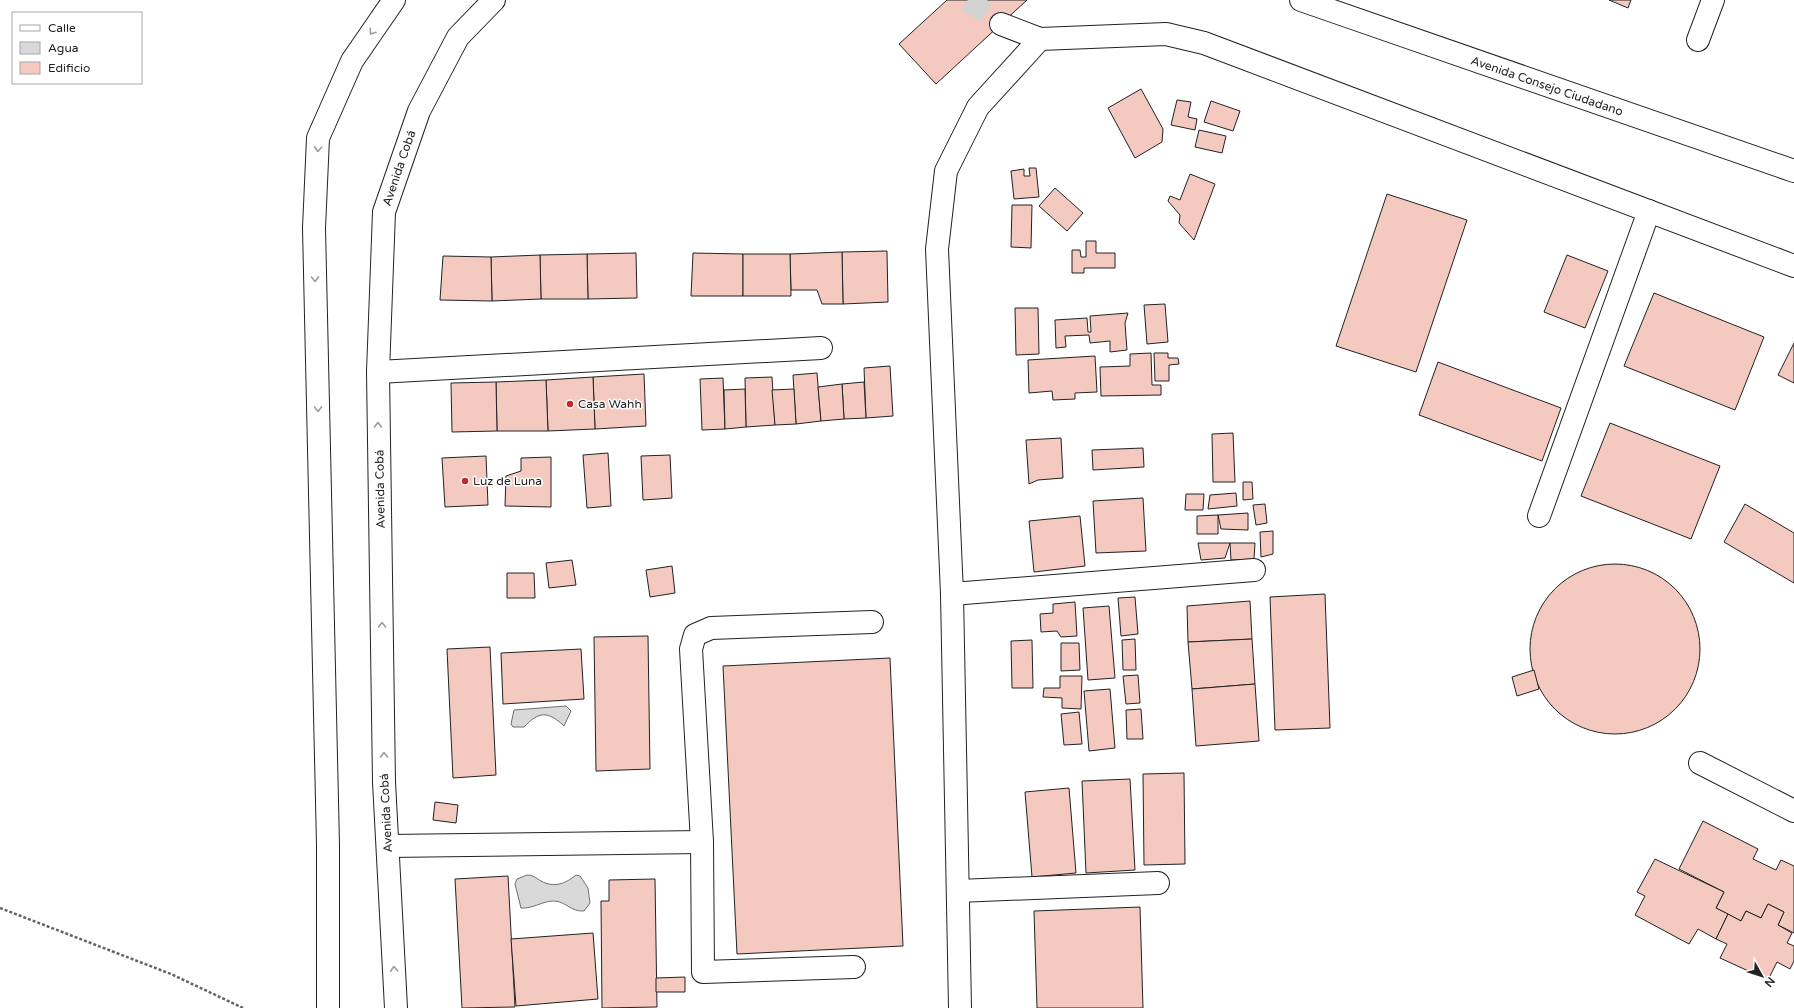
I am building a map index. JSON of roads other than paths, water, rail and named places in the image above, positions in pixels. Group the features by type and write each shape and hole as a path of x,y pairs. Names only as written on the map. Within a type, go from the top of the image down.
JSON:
{"street":[{"path":"328,1008 328,837 314,228 318,138 352,61 394,0"},
{"name":"Avenida Cobá","path":"396,1008 384,774 378,372 384,212 419,111 458,37 494,0"},
{"name":"Avenida Consejo Ciudadano","path":"1301,0 1794,171"},
{"path":"1698,40 1714,0"},
{"path":"1001,24 1040,39 1166,34 1204,43 1794,266"},
{"path":"960,1008 952,594 937,248 946,171 978,107 1040,39"},
{"path":"1539,516 1649,211"},
{"path":"378,372 821,348"},
{"path":"952,594 1254,570"},
{"path":"854,967 703,972 702,842 691,649 695,635 711,628 872,622"},
{"path":"1700,764 1794,811"},
{"path":"388,846 702,842"},
{"path":"958,891 1158,883"}],"water":[{"path":"566,706 571,711 564,726 553,718 544,715 534,718 524,727 513,727 511,724 514,710"},
{"path":"527,875 555,885 564,883 576,875 580,876 588,888 590,903 584,911 575,910 558,901 545,902 530,907 521,908 515,884 517,879"}],"tunnel":[{"path":"968,0 1001,24"}],"place":[{"name":"Casa Wahh","path":"570,404"},
{"name":"Luz de Luna","path":"465,481"}]}
